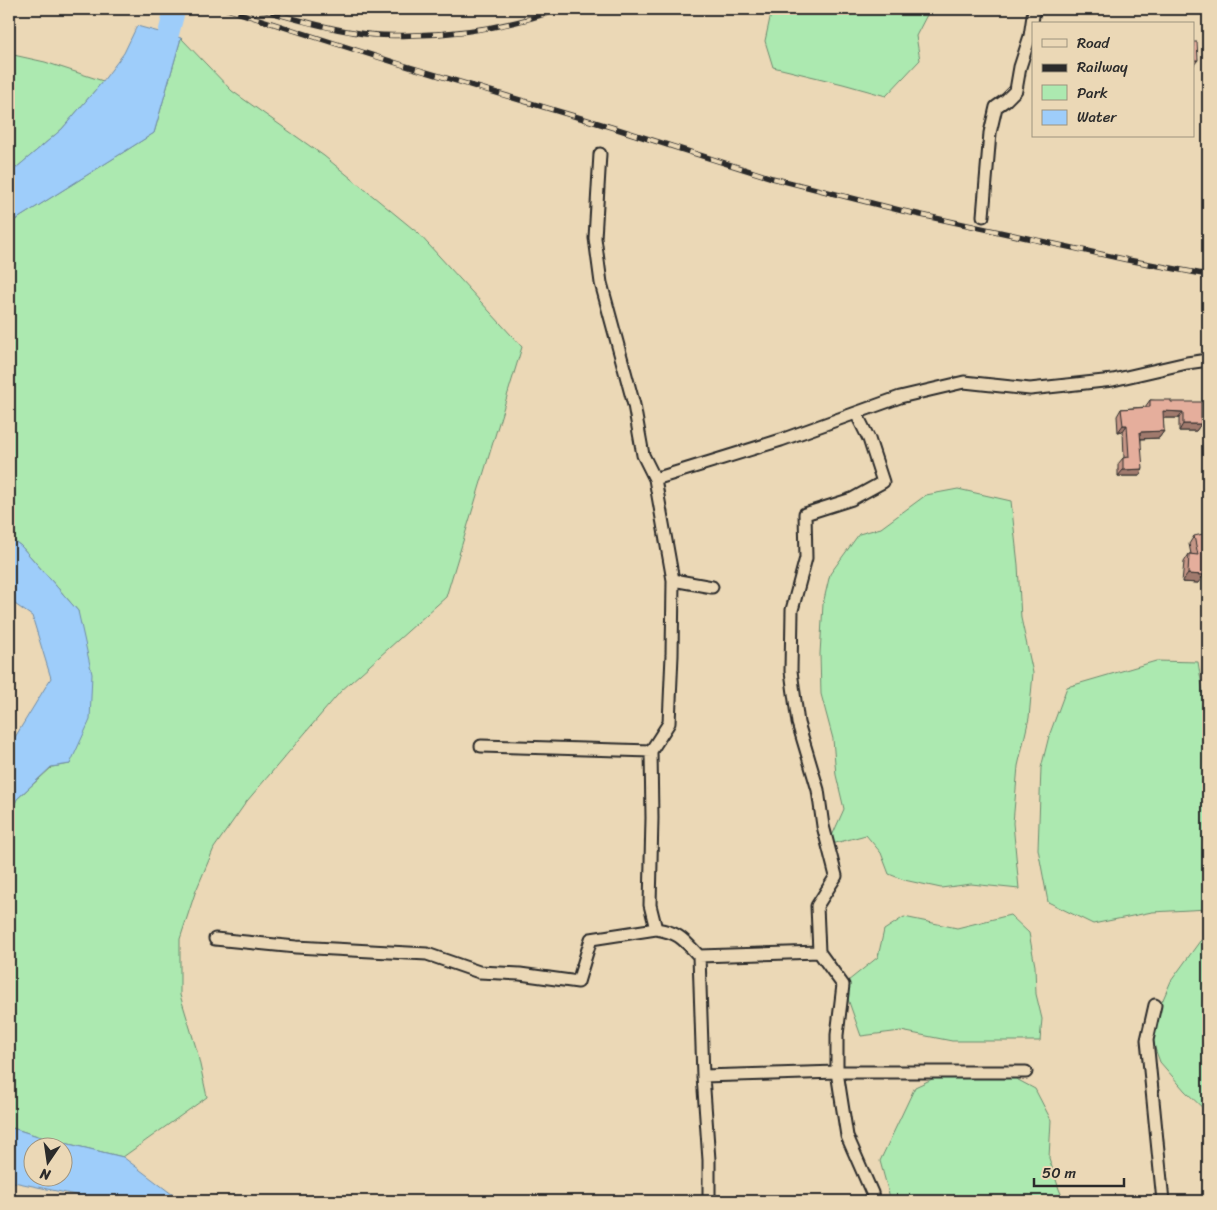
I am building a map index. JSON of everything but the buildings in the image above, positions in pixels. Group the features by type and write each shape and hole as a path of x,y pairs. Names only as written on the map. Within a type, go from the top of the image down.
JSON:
{"street":[{"path":"1032,22 1034,9"},
{"path":"983,216 992,120 996,107 1016,90 1020,66 1030,36 1032,22"},
{"path":"600,154 595,238 601,283 634,405 643,455 655,479 673,580 669,722 650,751 652,818 650,905 656,929"},
{"path":"655,479 781,440 900,397 964,382 1030,389 1113,380 1208,360"},
{"path":"856,413 869,439 883,482 852,498 805,514 806,558 792,610 791,670 798,723 818,790 824,826 836,876 817,906 819,952 843,985 837,1035 837,1072 847,1136 874,1201"},
{"path":"673,580 712,587"},
{"path":"481,746 650,751"},
{"path":"215,939 296,947 427,954 478,972 520,974 578,982 591,939 656,929 671,931 682,938 699,956 703,1076 709,1160 709,1201"},
{"path":"699,956 819,952"},
{"path":"1155,1005 1147,1040 1163,1201"},
{"path":"703,1076 837,1072 1026,1072"}],"green space":[{"path":"772,9 930,9 916,36 920,60 886,96 773,67 765,41"},
{"path":"181,38 232,91 324,156 418,233 522,347 446,597 341,691 247,801 214,848 195,893 180,939 180,995 197,1051 207,1097 123,1157 72,1145 72,1138 44,1138 9,1127 9,816 17,799 52,767 70,764 78,611 21,546 9,537 9,224 154,133"},
{"path":"9,54 45,62 103,81 62,129 9,174"},
{"path":"958,489 1011,501 1018,565 1021,618 1033,673 1029,718 1018,766 1013,823 1019,889 971,884 941,888 904,880 889,874 881,853 866,835 828,845 844,809 836,775 833,739 821,694 820,654 823,604 830,574 859,534 881,528 926,495"},
{"path":"1156,661 1198,662 1208,715 1208,909 1152,912 1093,924 1048,902 1038,849 1041,768 1049,736 1067,687"},
{"path":"1010,915 1029,933 1035,966 1036,994 1042,1019 1040,1041 952,1041 901,1031 861,1036 843,985 878,957 884,930 904,917 957,928"},
{"path":"1208,936 1208,1113 1185,1091 1160,1062 1149,1032 1171,981 1200,941"},
{"path":"994,1067 1035,1089 1051,1120 1049,1158 1064,1201 891,1201 880,1161 915,1087 956,1068"}],"water":[{"path":"137,26 181,38 154,133 9,224 9,174 62,129 124,53"},
{"path":"9,537 21,546 78,611 92,674 90,720 70,764 51,767 17,799 9,816 9,747 51,678 32,616 9,600"},
{"path":"9,1127 44,1138 22,1138 22,1184 9,1181"},
{"path":"72,1145 123,1157 179,1201 92,1201 90,1198 42,1188 72,1188"}],"waterway":[{"path":"161,62 175,9"}],"railway":[{"path":"227,9 772,178 903,211 1128,260 1208,275"},
{"path":"260,9 329,28 391,36 451,33 488,28 560,9"}]}
